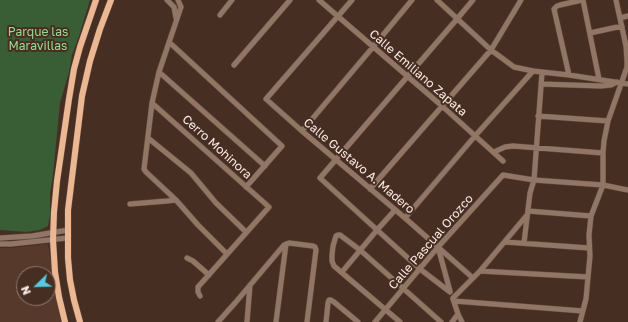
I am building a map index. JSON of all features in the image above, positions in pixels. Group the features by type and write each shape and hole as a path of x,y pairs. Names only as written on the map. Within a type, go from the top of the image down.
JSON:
{"main road":[{"path":"65,322 58,291 54,254 54,212 69,99 80,47 96,0"},
{"path":"80,322 70,280 68,258 67,238 70,187 82,96 90,61 111,0"}],"street":[{"path":"167,0 174,7 177,19"},
{"path":"178,0 181,7 159,72 152,103 144,169 176,200 227,254"},
{"path":"220,14 232,0"},
{"path":"234,65 290,0"},
{"name":"Calle Emiliano Zapata","path":"319,0 442,106 503,161"},
{"path":"338,16 352,0"},
{"path":"302,131 412,0"},
{"path":"437,0 491,50 514,67 533,72 569,75 628,84"},
{"path":"450,292 420,269 320,178 473,0"},
{"path":"370,189 491,50 521,0"},
{"path":"569,75 554,9 560,4 583,0 599,80"},
{"path":"580,322 588,277 591,216 603,185 604,141 619,83 626,74 627,61 622,26 616,0"},
{"name":"Calle Gustavo A. Madero","path":"338,16 266,98 302,131 473,278"},
{"path":"620,18 628,16"},
{"path":"590,33 622,26"},
{"path":"169,42 282,146 246,186"},
{"path":"159,72 265,166"},
{"path":"405,218 475,136 533,72"},
{"path":"524,243 530,193 534,180 542,72"},
{"path":"541,84 601,86 619,83"},
{"name":"Cerro Mohinora","path":"152,103 269,207 246,232"},
{"path":"538,116 608,121"},
{"path":"148,138 191,173 216,203 246,232 198,287 200,296"},
{"path":"494,152 509,146 603,153"},
{"name":"Calle Pascual Orozco","path":"375,322 438,247 503,175 534,180"},
{"path":"534,180 603,185 628,190"},
{"path":"130,204 176,200"},
{"path":"342,272 395,210"},
{"path":"528,213 591,216"},
{"path":"454,300 505,242 528,213"},
{"path":"0,238 32,236 68,230"},
{"path":"400,322 334,266 332,260 332,246 336,236 340,235 360,250 441,322"},
{"path":"0,244 67,238"},
{"path":"505,242 589,248"},
{"path":"276,322 286,244"},
{"path":"218,322 284,245 297,244 313,246 316,250 307,322"},
{"path":"438,247 450,292 462,322"},
{"path":"187,258 193,260 208,275"},
{"path":"480,271 588,277"},
{"path":"247,322 250,285"},
{"path":"326,322 329,300 332,300 358,322"},
{"path":"454,300 583,311"},
{"path":"452,322 458,314"}],"shaded area":[{"path":"48,244 52,266 16,266 16,306 56,306 56,292 61,322 0,322 0,248"}],"green space":[{"name":"Parque las Maravillas","path":"0,0 90,0 72,55 69,72 60,103 48,226 40,230 26,232 0,230"}]}
